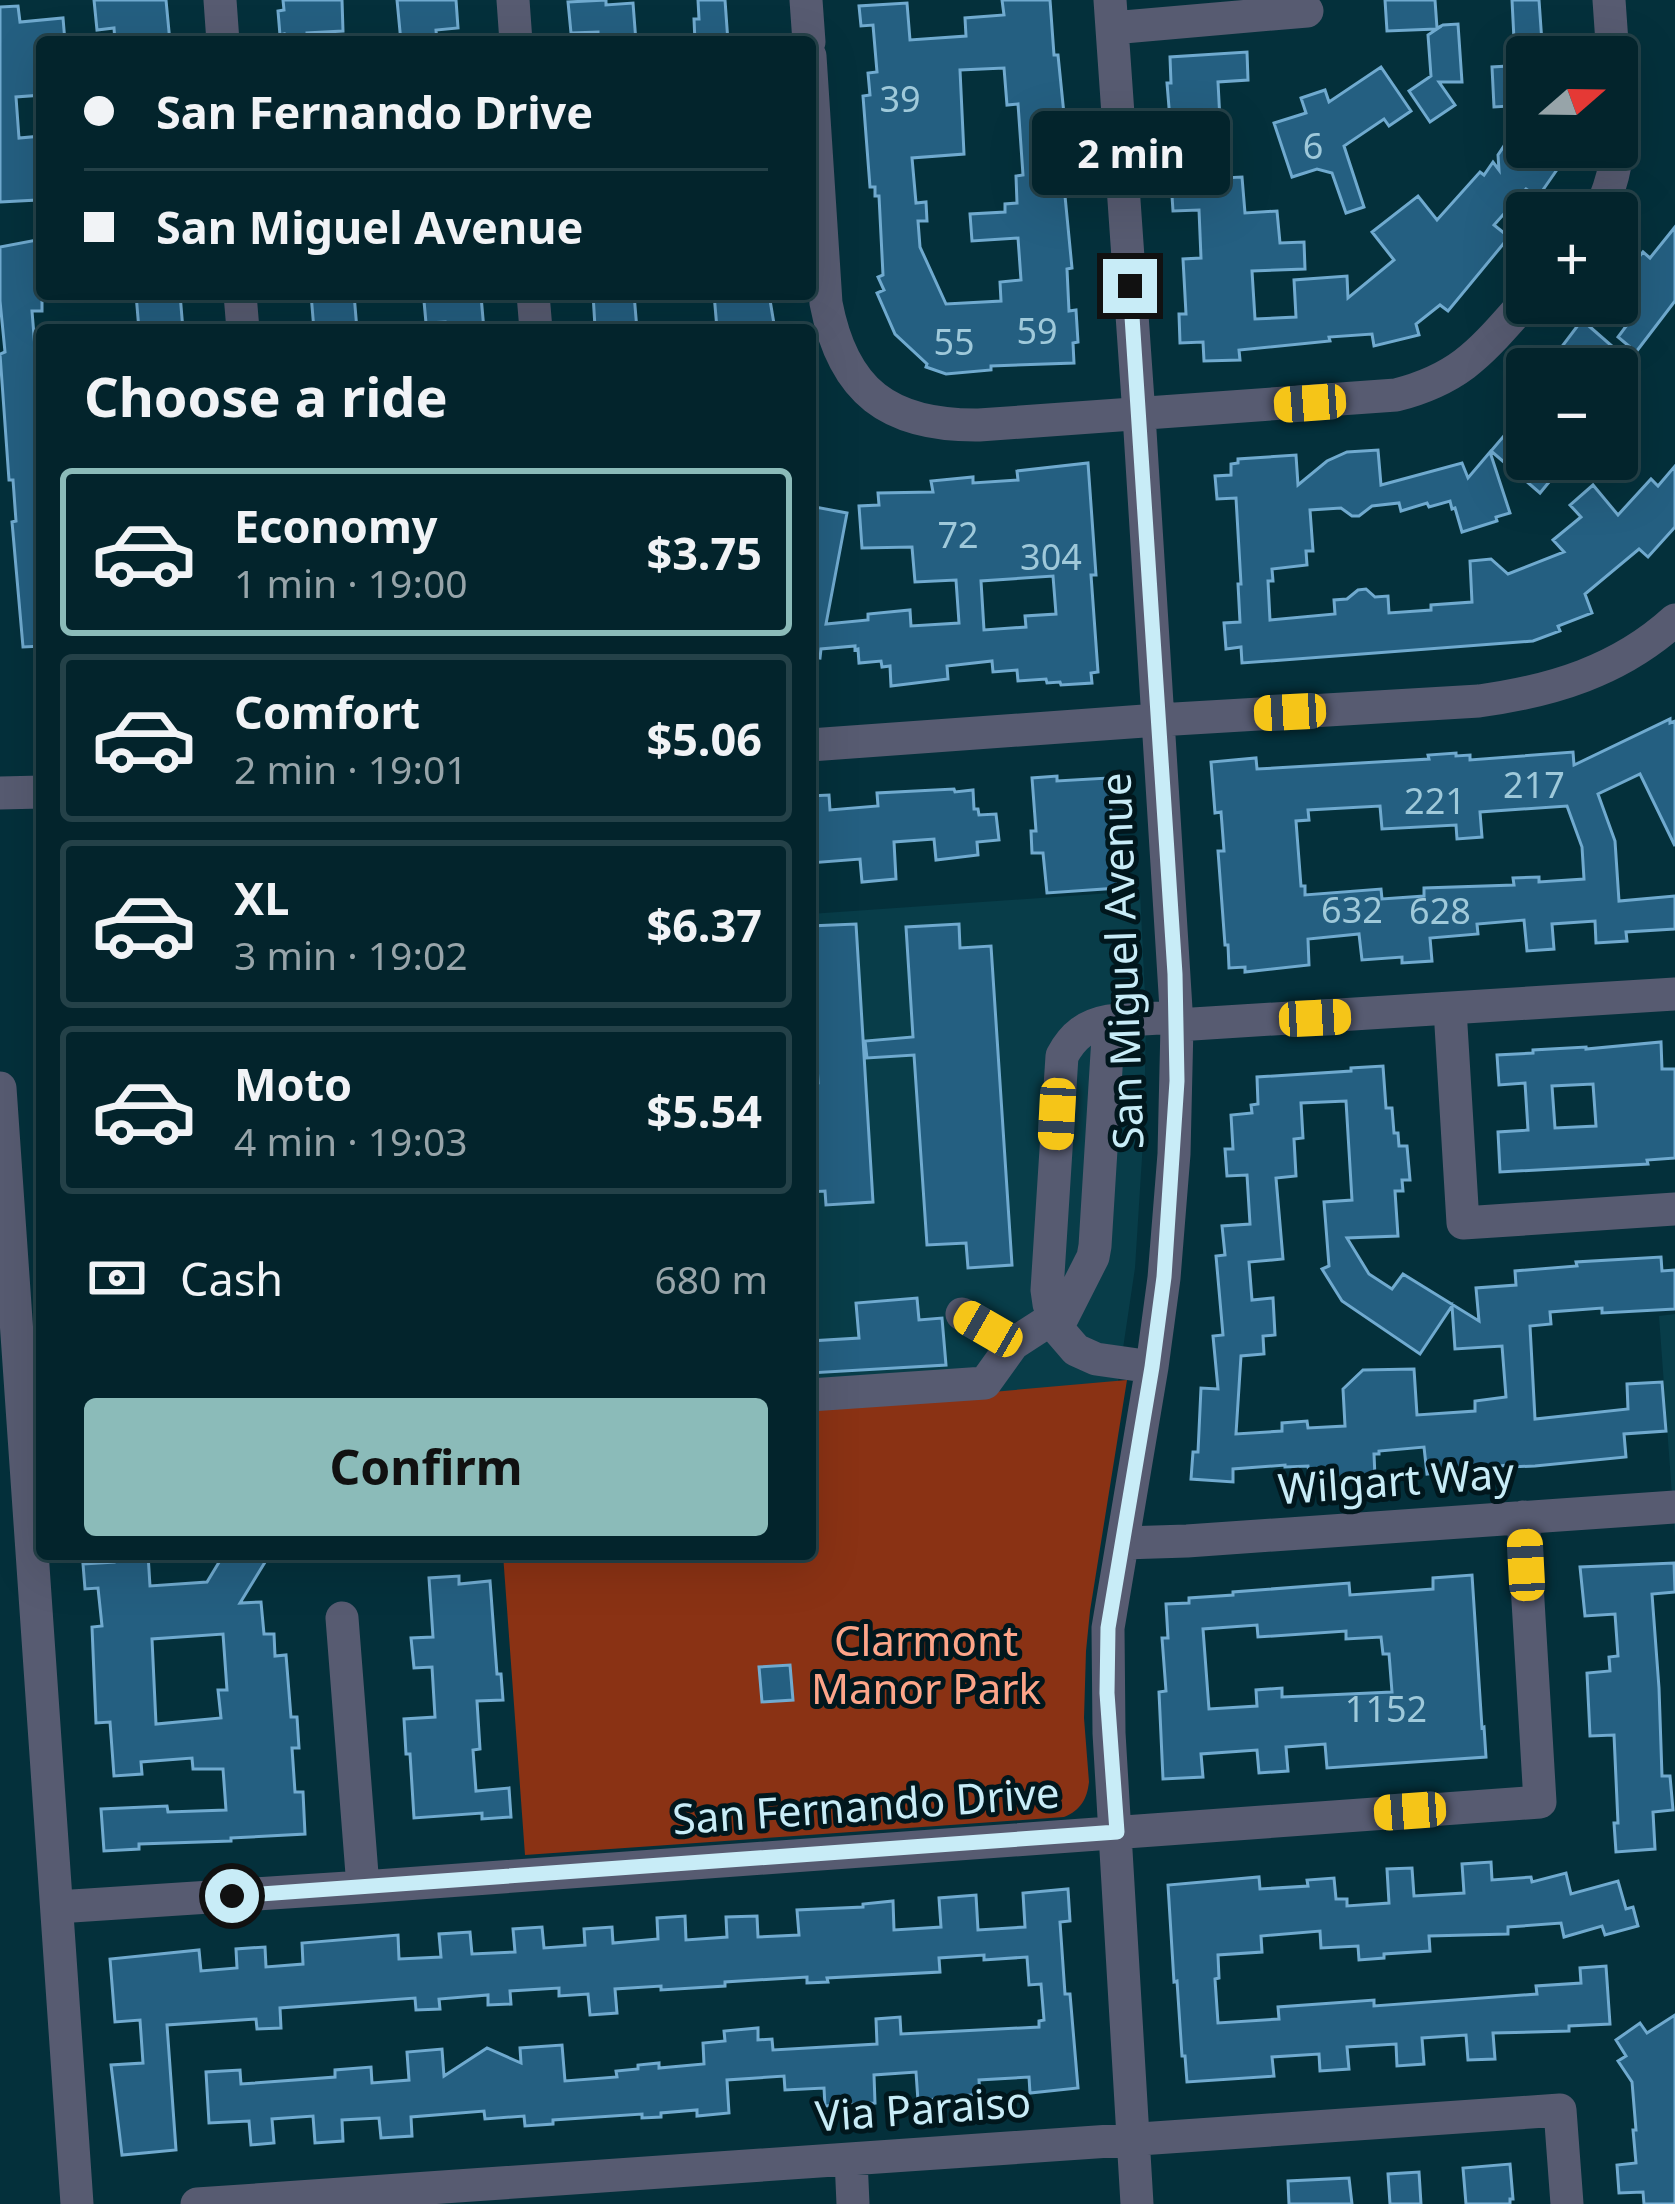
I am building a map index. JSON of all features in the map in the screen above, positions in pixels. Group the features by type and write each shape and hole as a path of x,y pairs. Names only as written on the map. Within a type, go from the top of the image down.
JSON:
{"street":[{"path":"220,0 223,36"},
{"path":"514,0 516,36"},
{"path":"806,0 809,36"},
{"path":"1609,0 1612,36"},
{"path":"1111,14 1307,11"},
{"name":"San Miguel Avenue","path":"1111,14 1177,1021 1170,1218 1152,1367 1108,1628 1109,1733 1137,2204"},
{"path":"816,149 832,333 858,382 896,411 921,421 949,425 1139,415 1396,395 1426,388 1471,362 1506,323"},
{"path":"816,746 1478,701 1525,694 1609,667 1675,620"},
{"path":"0,793 36,792"},
{"path":"1152,1367 1084,1355 1055,1323 1046,1290 1060,1067 1079,1032 1109,1021 1450,1010 1675,994"},
{"path":"1450,1010 1463,1223 1675,1209"},
{"path":"816,1396 985,1382 1013,1344 1055,1323 1095,1246 1109,1021"},
{"path":"0,1088 77,2204"},
{"path":"962,1314 1013,1344"},
{"name":"Wilgart Way","path":"1123,1543 1675,1507"},
{"name":"San Fernando Drive","path":"57,1907 1540,1802 1523,1517"},
{"path":"342,1618 363,1887"},
{"name":"Via Paraiso","path":"197,2204 362,2199 851,2159 1561,2110 1567,2204"},
{"path":"851,2159 853,2204"}],"shaded area":[{"path":"1140,891 1146,1017 1144,1126 1135,1268 1118,1382 816,1407 816,914"},
{"path":"1675,1314 1675,1537 1659,1316"}],"green space":[{"name":"Clarmont Manor Park","path":"1127,1380 1090,1611 1085,1799 1064,1817 525,1855 503,1560 816,1560 816,1407"}],"building":[{"path":"94,0 166,0 169,36 115,36 114,28 97,30"},
{"path":"283,0 342,0 343,31 280,35 278,11 284,10"},
{"path":"397,0 456,0 458,28 436,30 436,36 400,36"},
{"path":"698,0 725,0 728,36 695,36 694,19 699,19"},
{"path":"1002,0 1050,0 1066,134 1058,135 1061,173 1069,173 1071,196 1065,196 1072,268 1067,269 1069,311 1076,310 1078,342 1073,343 1074,363 991,366 991,370 946,374 926,367 895,334 877,293 884,290 878,277 883,275 879,196 870,187 863,96 870,95 868,73 877,72 873,25 861,26 859,6 907,3 910,40 966,36 965,18 1004,15","holes":["1004,68 1007,105 1018,104 1023,175 1016,176 1017,203 1005,204 1005,212 970,214 972,241 1018,238 1021,280 1000,282 1001,301 946,304 920,247 918,221 927,221 926,202 916,203 912,158 964,154 960,70"]},
{"path":"1385,0 1435,0 1437,28 1458,24 1462,82 1439,82 1455,105 1430,122 1409,91 1431,76 1428,35 1437,29 1387,31"},
{"path":"1512,0 1539,0 1542,36 1514,36"},
{"path":"568,2 633,3 636,36 571,33"},
{"path":"18,6 20,22 63,18 64,36 36,36 36,95 16,97 19,138 36,137 36,200 0,202 0,7"},
{"path":"1247,52 1248,80 1218,82 1223,178 1242,177 1245,213 1277,211 1280,243 1304,242 1305,269 1252,271 1255,319 1296,317 1294,280 1347,276 1348,298 1394,260 1372,232 1418,196 1437,220 1480,172 1484,175 1493,162 1499,170 1498,155 1506,143 1506,168 1558,168 1541,192 1506,192 1506,212 1494,225 1506,235 1506,241 1448,311 1440,305 1416,324 1419,335 1374,346 1372,334 1329,337 1330,341 1239,350 1240,360 1204,361 1203,342 1180,343 1179,314 1186,314 1183,259 1201,258 1199,210 1173,211 1170,57"},
{"path":"1506,66 1506,106 1494,107 1492,67"},
{"path":"1381,67 1411,111 1389,126 1384,119 1344,146 1364,207 1346,213 1332,173 1317,169 1292,177 1274,123 1306,113 1301,98 1325,90 1329,102"},
{"path":"1675,227 1675,301 1638,349 1618,337 1628,324 1638,324 1638,258 1643,252 1650,258"},
{"path":"36,240 36,300 42,300 42,311 32,311 36,646 23,647 0,354 5,352 0,247"},
{"path":"136,300 180,300 182,324 138,324"},
{"path":"312,300 354,300 356,324 314,324"},
{"path":"481,300 483,324 426,323 424,301"},
{"path":"593,300 634,300 636,324 595,324"},
{"path":"715,300 770,300 774,324 717,324"},
{"path":"1579,324 1587,324 1613,347 1612,348 1561,348"},
{"path":"1506,434 1506,464 1491,451"},
{"path":"1378,450 1381,485 1462,463 1468,478 1490,452 1510,513 1462,532 1450,501 1401,511 1399,503 1372,506 1359,516 1341,508 1310,510 1313,551 1306,551 1307,565 1272,569 1270,620 1335,614 1334,600 1366,589 1375,597 1388,596 1389,613 1472,602 1470,561 1491,559 1508,574 1564,552 1553,540 1581,517 1570,505 1593,485 1618,515 1651,479 1658,486 1675,466 1675,527 1648,557 1639,549 1585,594 1592,613 1533,641 1242,663 1241,647 1226,649 1224,623 1240,622 1236,498 1217,499 1215,476 1231,475 1231,464 1238,459 1296,455 1298,485 1327,461 1347,452"},
{"path":"1088,463 1098,672 1091,673 1092,683 1018,681 1017,670 993,672 992,661 947,666 948,679 891,686 890,666 882,667 881,661 859,663 855,646 821,649 820,658 816,658 816,507 847,513 826,624 910,610 911,626 959,623 956,580 915,582 912,547 862,548 859,506 879,505 878,493 933,492 931,481 1018,480 1017,471","holes":["1053,576 1056,614 1025,616 1026,627 984,630 981,581"]},
{"path":"1525,480 1551,480 1540,493"},
{"path":"1670,719 1670,723 1675,721 1675,846 1640,774 1598,794 1615,841 1619,901 1675,896 1675,929 1626,932 1627,941 1596,943 1595,921 1552,924 1554,949 1527,951 1524,920 1477,924 1478,934 1430,938 1432,961 1402,963 1402,957 1362,960 1359,934 1308,939 1309,965 1245,972 1245,967 1229,968 1218,851 1224,851 1221,812 1215,813 1211,762 1256,758 1257,769 1429,759 1428,755 1456,753 1470,755 1470,760 1573,752 1574,765","holes":["1380,806 1382,829 1456,825 1457,839 1482,837 1480,812 1567,806 1582,847 1584,879 1539,882 1539,877 1513,878 1514,885 1424,888 1424,896 1382,899 1381,889 1305,895 1296,821 1309,820 1308,810"]},
{"path":"1057,776 1057,781 1108,778 1118,888 1047,893 1043,853 1032,853 1031,831 1036,831 1032,778"},
{"path":"973,790 979,815 996,814 999,840 977,842 978,855 936,860 934,839 894,842 896,879 862,882 860,859 816,863 816,796 829,795 830,810 878,806 877,793"},
{"path":"856,924 873,1202 826,1205 825,1191 816,1192 816,926"},
{"path":"959,924 960,948 991,946 1012,1265 968,1268 966,1243 927,1245 914,1055 867,1058 865,1041 913,1037 906,927"},
{"path":"1661,1042 1662,1069 1675,1069 1675,1158 1647,1160 1648,1164 1500,1172 1498,1132 1528,1130 1525,1083 1499,1085 1497,1055","holes":["1593,1084 1596,1126 1555,1128 1552,1086"]},
{"path":"1383,1066 1386,1108 1392,1108 1399,1146 1407,1146 1410,1180 1402,1180 1403,1191 1395,1191 1398,1236 1347,1238 1369,1274 1392,1289 1403,1274 1479,1321 1476,1288 1516,1285 1515,1271 1661,1257 1662,1271 1675,1270 1675,1309 1550,1312 1551,1324 1530,1326 1535,1419 1628,1409 1627,1384 1662,1382 1666,1431 1624,1434 1626,1457 1427,1474 1424,1447 1374,1454 1375,1477 1310,1481 1308,1466 1285,1465 1233,1469 1233,1482 1191,1479 1193,1452 1198,1452 1201,1388 1218,1389 1213,1336 1223,1335 1216,1256 1225,1255 1222,1226 1250,1224 1247,1175 1227,1176 1225,1149 1233,1149 1231,1115 1252,1113 1251,1105 1258,1104 1257,1077","holes":["1346,1101 1352,1200 1324,1202 1329,1266 1322,1269 1342,1301 1420,1354 1452,1306 1455,1349 1502,1346 1506,1397 1475,1401 1475,1411 1417,1415 1414,1369 1363,1370 1343,1389 1345,1426 1308,1428 1307,1421 1282,1423 1282,1431 1236,1434 1241,1356 1264,1354 1263,1336 1275,1335 1273,1298 1252,1300 1249,1262 1283,1259 1276,1178 1296,1176 1294,1139 1303,1138 1301,1103"]},
{"path":"917,1298 919,1320 942,1318 946,1365 816,1373 816,1341 859,1338 856,1303"},
{"path":"148,1560 150,1586 207,1582 220,1560 266,1560 240,1603 261,1602 264,1634 274,1634 275,1656 286,1655 291,1717 297,1717 299,1748 292,1748 295,1792 303,1792 305,1834 139,1844 139,1849 104,1851 101,1809 226,1810 223,1769 193,1769 192,1758 141,1762 142,1774 114,1776 110,1722 96,1723 92,1627 102,1626 98,1588 85,1589 83,1564","holes":["223,1634 227,1690 218,1690 221,1718 156,1724 152,1639"]},
{"path":"1674,1563 1675,1592 1652,1594 1662,1776 1670,1776 1673,1810 1653,1812 1655,1849 1616,1852 1614,1735 1590,1736 1587,1673 1610,1671 1609,1657 1618,1656 1615,1614 1585,1616 1580,1567"},
{"path":"1472,1575 1486,1757 1327,1768 1325,1744 1286,1747 1288,1771 1259,1773 1257,1750 1201,1754 1203,1777 1163,1779 1159,1692 1166,1691 1162,1638 1168,1638 1166,1604 1233,1592 1349,1583 1350,1595 1433,1589 1433,1578","holes":["1257,1625 1258,1637 1346,1631 1346,1639 1381,1637 1383,1654 1389,1654 1392,1692 1282,1697 1282,1688 1256,1690 1257,1706 1209,1709 1203,1629"]},
{"path":"459,1576 459,1584 490,1581 503,1700 477,1701 476,1791 509,1788 511,1817 482,1819 482,1813 414,1818 404,1719 435,1717 432,1667 414,1668 411,1638 433,1637 429,1578"},
{"path":"790,1665 793,1700 762,1702 759,1667"},
{"path":"1491,1862 1492,1880 1531,1877 1532,1882 1566,1873 1571,1894 1618,1881 1626,1909 1633,1907 1638,1926 1605,1935 1602,1926 1564,1937 1561,1923 1508,1927 1508,1934 1429,1936 1430,1951 1359,1960 1358,1946 1321,1948 1320,1931 1261,1936 1262,1952 1218,1955 1218,2023 1279,2019 1278,2007 1374,2000 1374,2006 1537,1994 1536,1986 1581,1983 1580,1968 1606,1966 1610,2024 1569,2026 1569,2031 1493,2033 1495,2059 1468,2060 1466,2035 1422,2038 1424,2064 1397,2066 1396,2044 1347,2047 1349,2069 1320,2071 1319,2054 1272,2057 1274,2076 1187,2082 1168,1885 1259,1877 1260,1889 1308,1886 1307,1880 1334,1878 1336,1899 1347,1899 1347,1906 1389,1903 1387,1869 1412,1868 1414,1896 1464,1893 1462,1864"},
{"path":"1068,1889 1070,1921 1060,1922 1078,2088 1030,2093 1029,2077 979,2080 980,2094 918,2101 916,2072 874,2075 875,2103 825,2106 824,2088 785,2090 784,2076 727,2080 729,2113 697,2116 697,2110 661,2113 661,2117 642,2118 642,2114 525,2126 524,2116 485,2119 484,2111 411,2117 412,2136 381,2138 379,2118 342,2120 343,2141 315,2143 313,2116 272,2119 274,2143 251,2145 249,2121 209,2123 206,2072 240,2070 241,2084 335,2077 335,2070 371,2067 372,2083 409,2080 407,2052 442,2049 444,2076 487,2048 521,2063 520,2048 562,2045 565,2081 617,2077 616,2071 638,2069 638,2065 704,2064 703,2043 725,2041 724,2031 758,2028 758,2040 772,2039 773,2050 877,2044 876,2019 900,2017 901,2034 1039,2027 1044,2020 1041,1984 1029,1985 1027,1957 939,1958 940,1972 827,1978 828,1982 807,1983 807,1977 661,1990 661,1986 615,1989 617,2013 590,2015 588,1994 559,1996 559,1988 510,1991 511,2004 488,2005 488,1995 439,1999 440,2009 416,2010 415,1998 280,2008 281,2028 257,2029 256,2019 167,2025 176,2150 122,2155 111,2065 143,2063 140,2020 115,2022 110,1959 199,1950 201,1971 237,1968 236,1949 265,1947 266,1967 303,1964 302,1943 398,1935 399,1959 441,1957 439,1934 470,1932 472,1954 515,1952 513,1929 542,1927 544,1948 585,1945 584,1929 612,1927 613,1943 658,1939 657,1918 685,1916 686,1940 727,1937 726,1917 757,1916 758,1937 799,1935 797,1910 893,1901 894,1930 941,1927 939,1898 976,1895 978,1930 1025,1927 1023,1893"},
{"path":"1675,2015 1675,2204 1644,2204 1643,2192 1619,2193 1617,2165 1636,2163 1636,2130 1632,2082 1618,2061 1626,2056 1616,2040 1640,2023 1647,2033"},
{"path":"1510,2164 1510,2204 1466,2204 1463,2168"},
{"path":"1419,2172 1421,2204 1390,2204 1388,2174"},
{"path":"1349,2178 1352,2204 1289,2204 1288,2181"}],"route":[{"path":"232,1896 1117,1832 1107,1693 1108,1628 1164,1277 1178,1072 1130,286"}]}
